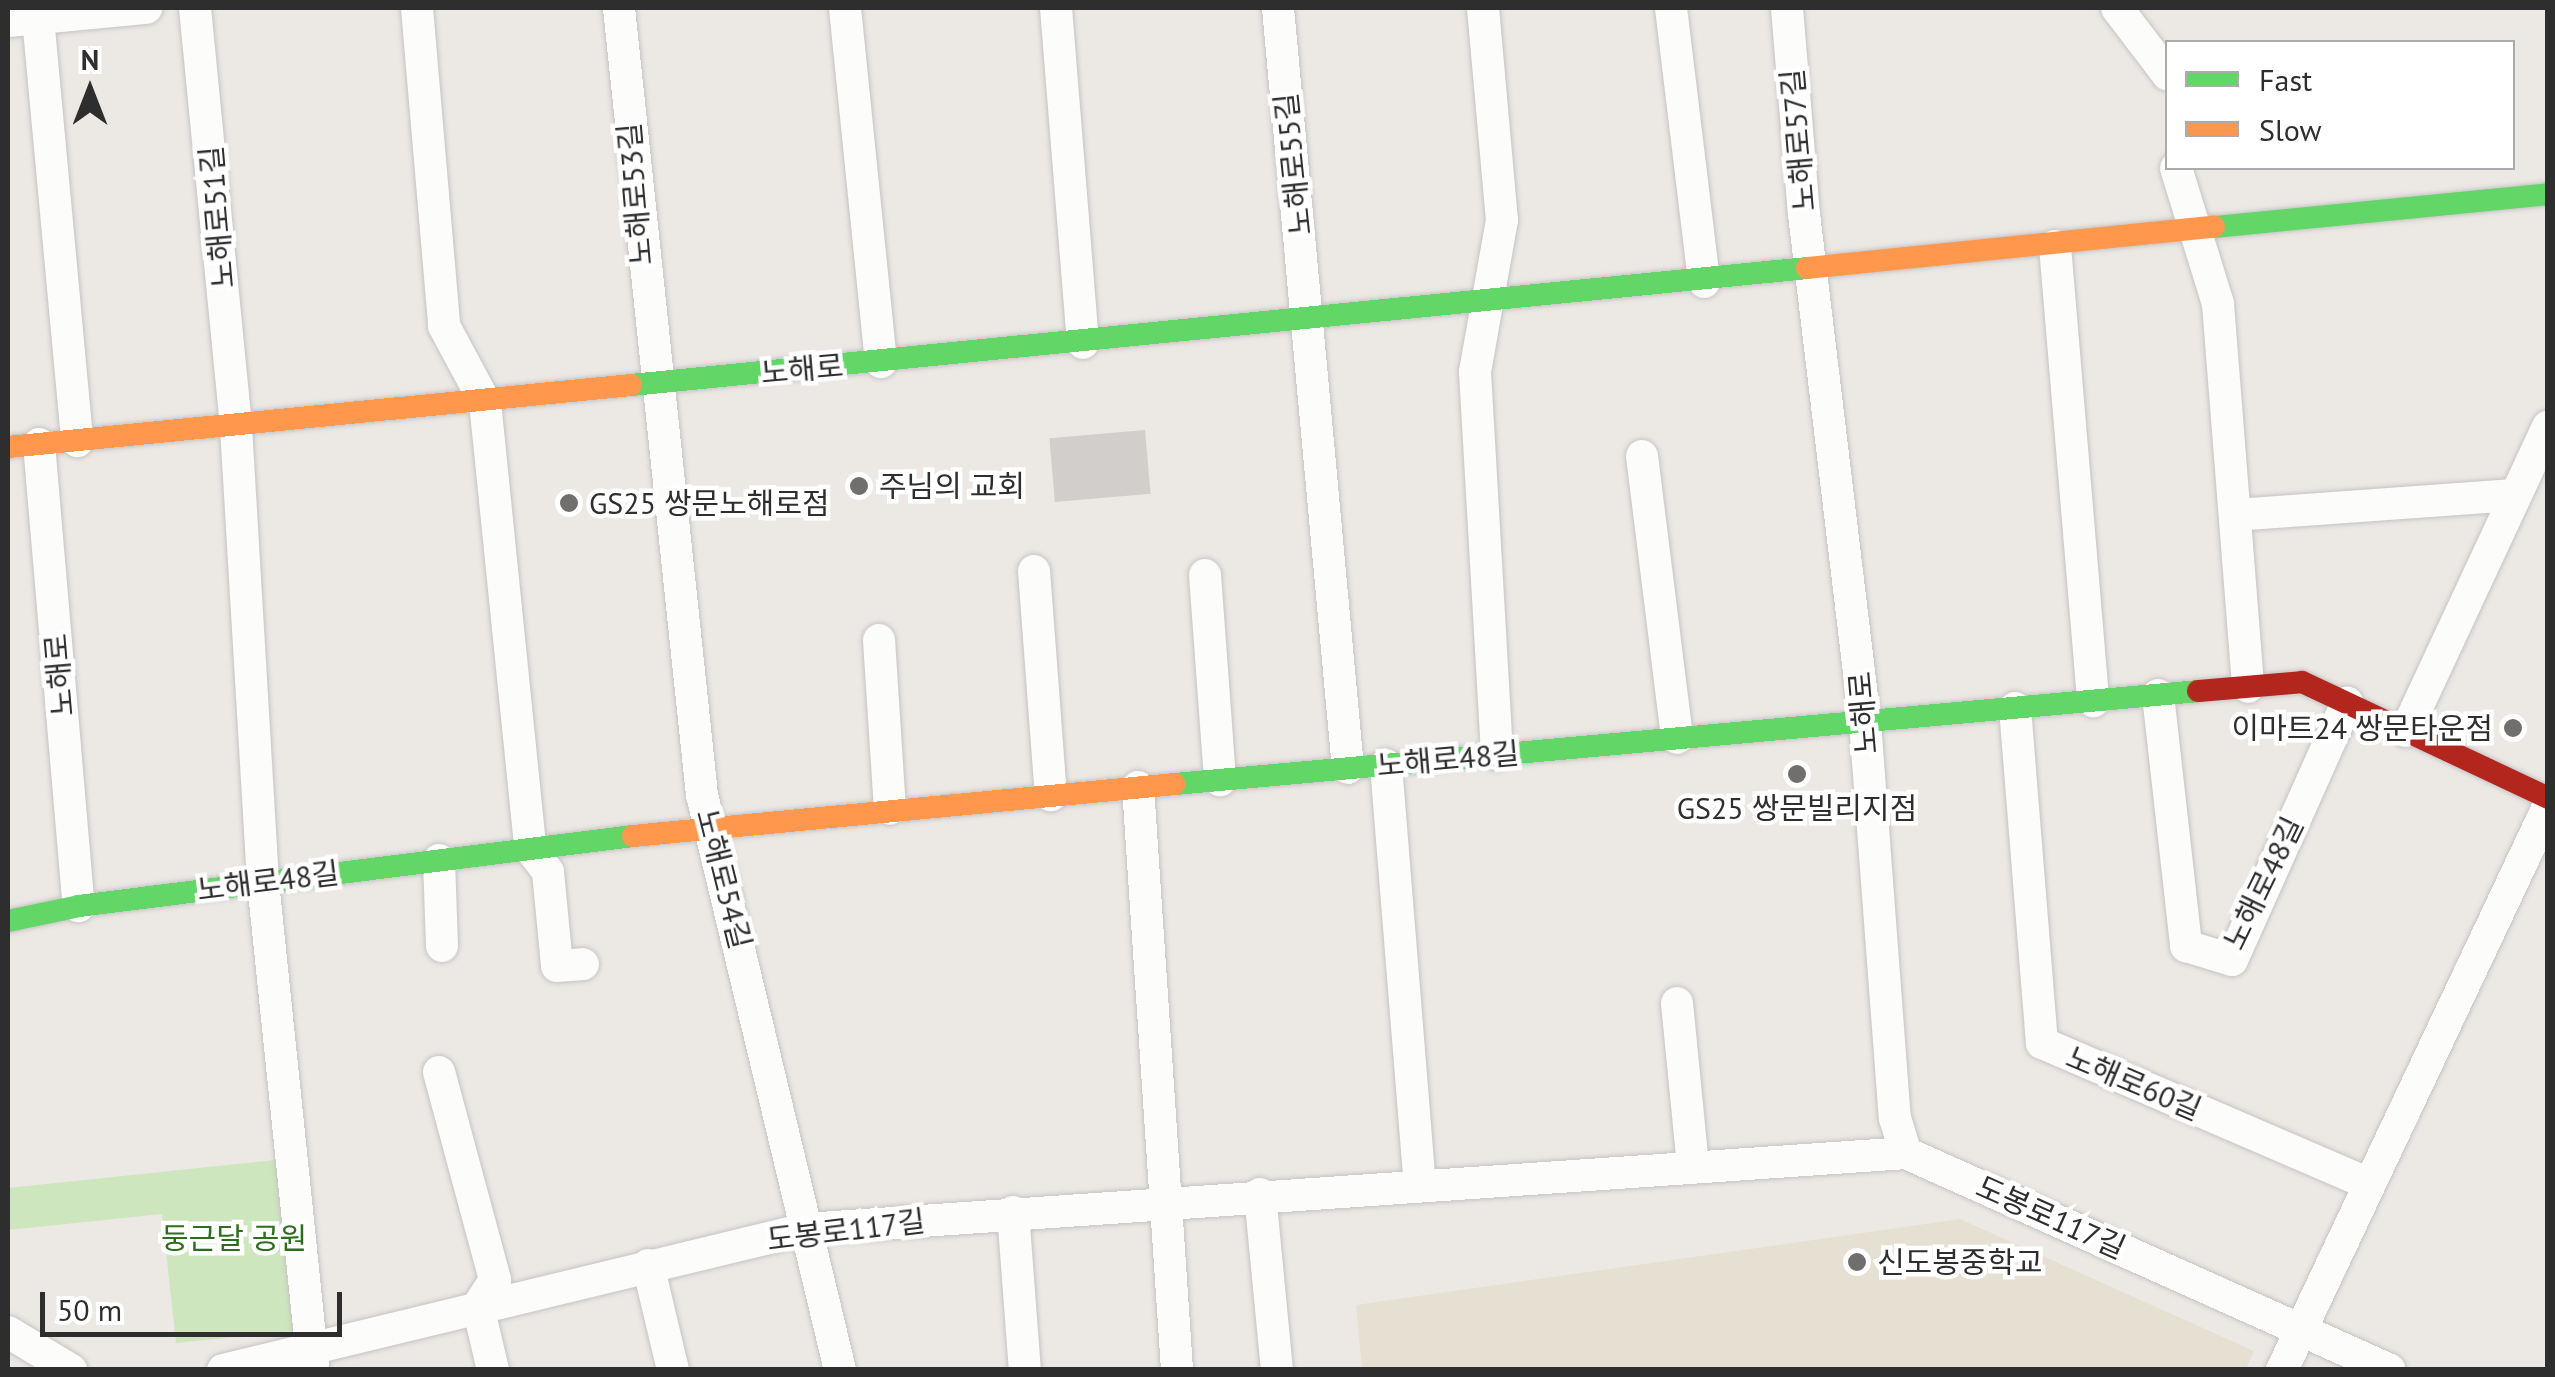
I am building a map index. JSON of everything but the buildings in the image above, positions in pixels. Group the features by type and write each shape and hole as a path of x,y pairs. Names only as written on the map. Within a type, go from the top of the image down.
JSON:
{"street":[{"path":"77,440 23,19 146,8"},
{"name":"노해로51길","path":"196,8 236,426"},
{"path":"417,8 444,326 485,402 530,848 548,872 556,966 583,964"},
{"name":"노해로53길","path":"618,8 645,301 661,380"},
{"name":"노해로","path":"846,8 881,362"},
{"path":"1056,8 1083,343"},
{"name":"노해로55길","path":"1278,8 1310,321"},
{"path":"1483,8 1502,220 1491,304 1475,372 1496,754"},
{"path":"1671,8 1704,282"},
{"name":"노해로57길","path":"1787,8 1813,272"},
{"path":"2117,8 2165,70"},
{"path":"2177,170 2218,304 2248,687"},
{"name":"노해로","path":"79,906 23,445 485,402 661,380 1813,272 2548,194"},
{"path":"2055,246 2093,701"},
{"name":"노해로","path":"1813,272 1864,722 1895,1118 1906,1153"},
{"path":"1310,321 1348,768"},
{"name":"노해로54길","path":"661,380 702,795 713,826 840,1370"},
{"path":"236,426 263,882 312,1359"},
{"path":"2406,731 2548,427"},
{"path":"1642,456 1677,738"},
{"path":"2234,515 2515,495"},
{"path":"1034,571 1051,795"},
{"path":"1206,575 1220,780"},
{"path":"878,640 890,810"},
{"name":"노해로48길","path":"8,921 79,906 713,826 2302,682 2548,798"},
{"name":"노해로48길","path":"2158,695 2186,946 2232,960 2347,703"},
{"name":"노해로60길","path":"2016,708 2042,1043 2370,1184"},
{"path":"1386,764 1420,1184"},
{"path":"1138,787 1162,1200 1178,1370"},
{"path":"2282,1370 2548,808"},
{"path":"439,860 442,946"},
{"path":"1677,1002 1693,1166"},
{"path":"439,1072 495,1280 478,1306 493,1370"},
{"name":"도봉로117길","path":"223,1370 312,1359 478,1306 806,1229 1162,1200 1906,1153 2390,1370"},
{"path":"1260,1194 1277,1370"},
{"path":"1013,1212 1025,1370"},
{"path":"648,1266 673,1370"},
{"path":"8,1332 71,1370"}],"shaded area":[{"name":"신도봉중학교","path":"1960,1219 2254,1351 2246,1369 1362,1369 1356,1305"}],"green space":[{"name":"둥근달 공원","path":"294,1158 312,1329 176,1343 162,1214 8,1230 8,1188"}],"traffic: fast":[{"path":"2214,227 2548,194"},
{"path":"631,385 1807,268"},
{"path":"1175,784 2198,691"},
{"path":"8,921 79,906 633,836"}],"traffic: slow":[{"path":"1807,268 2214,227"},
{"path":"8,447 631,385"},
{"path":"633,836 1175,784"}],"traffic: jam":[{"path":"2198,691 2302,682 2548,798"}],"place":[{"name":"주님의 교회","path":"859,486"},
{"name":"GS25 쌍문노해로점","path":"569,503"},
{"name":"이마트24 쌍문타운점","path":"2513,728"},
{"name":"GS25 쌍문빌리지점","path":"1797,774"},
{"name":"신도봉중학교","path":"1857,1262"}]}
